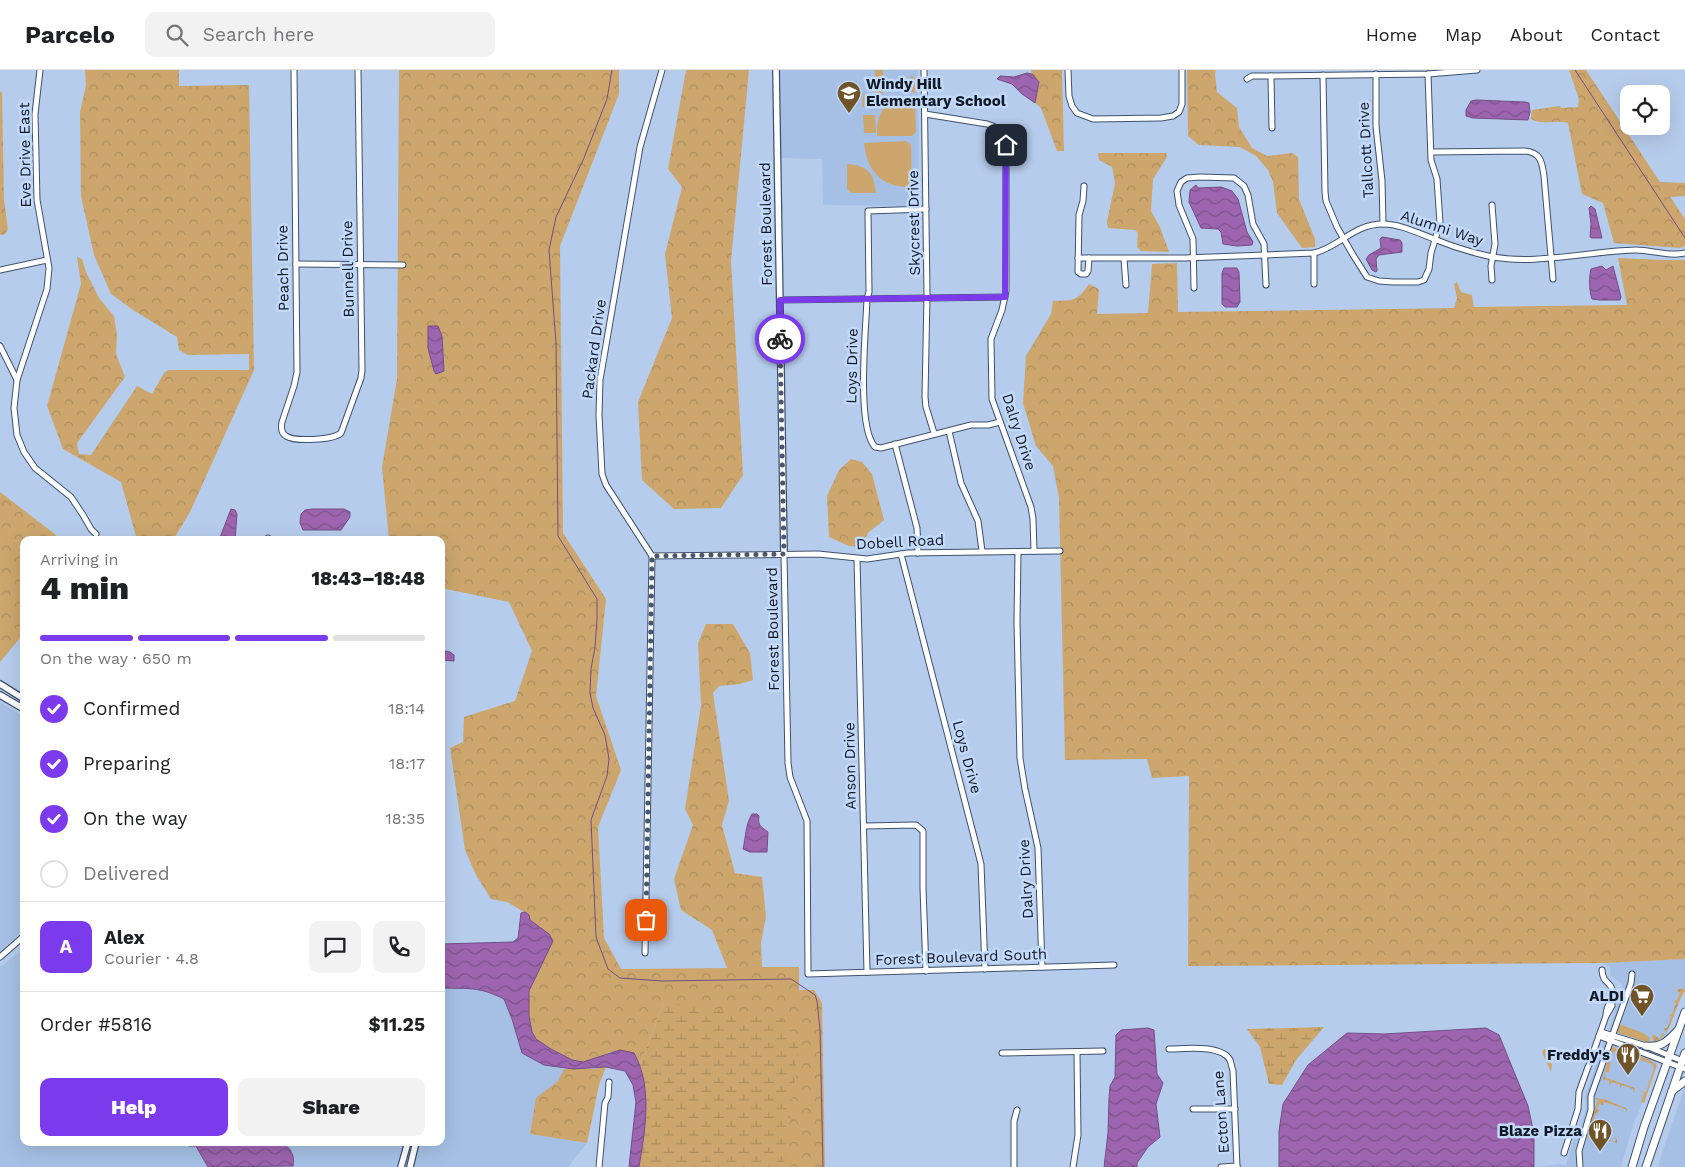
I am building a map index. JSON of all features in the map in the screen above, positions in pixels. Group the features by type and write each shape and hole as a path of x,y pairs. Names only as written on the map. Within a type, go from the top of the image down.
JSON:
{"main road":[{"path":"1632,1167 1685,1012"},
{"path":"1646,1046 1654,1047 1661,1045 1679,1029"},
{"path":"1646,1167 1684,1062"},
{"path":"1672,1091 1685,1080"}],"street":[{"name":"Eve Drive East","path":"40,70 35,114 36,200 50,274 47,289 17,380 14,422 24,452 39,471 71,497 96,534"},
{"name":"Peach Drive","path":"294,70 297,372 281,428 285,435 290,438 312,439"},
{"name":"Bunnell Drive","path":"312,439 333,438 341,434 361,378 358,70"},
{"name":"Packard Drive","path":"652,556 606,485 602,474 599,389 640,146 662,70"},
{"name":"Forest Boulevard","path":"776,70 788,772 807,821 808,974"},
{"name":"Skycrest Drive","path":"924,70 926,209 925,397 934,433"},
{"path":"1068,70 1069,96 1074,110 1093,119 1161,118 1173,116 1179,112 1183,98 1182,70"},
{"path":"1247,79 1252,76 1428,74 1477,70"},
{"name":"Tallcott Drive","path":"1376,74 1376,126 1382,181 1382,224"},
{"path":"1323,75 1325,192 1326,201 1332,215 1343,238 1367,277 1393,282 1418,282 1424,280 1427,276 1431,253 1440,223 1437,179 1431,160 1428,74"},
{"path":"1271,76 1272,128"},
{"name":"Dalry Drive","path":"925,114 987,124 996,128 1005,139 1005,297 991,344 992,399 1031,507 1034,551"},
{"path":"1432,152 1530,151 1538,155 1542,164 1553,279"},
{"path":"1194,288 1193,239 1177,197 1178,186 1192,177 1234,178 1240,181 1246,190 1253,224 1263,241 1266,255 1266,285"},
{"path":"1084,186 1083,201 1079,215 1078,272 1086,274 1089,258"},
{"path":"1492,205 1495,244 1491,266 1492,280"},
{"name":"Loys Drive","path":"895,444 877,448 873,445 863,409 867,299 869,292 868,211 926,209"},
{"name":"Alumni Way","path":"1078,258 1193,258 1314,253 1329,248 1365,226 1382,224 1403,228 1435,240 1492,256 1517,259 1619,250 1642,250 1672,254 1685,253"},
{"path":"1314,253 1314,284"},
{"path":"1124,259 1126,285"},
{"path":"0,270 47,260"},
{"path":"296,264 403,265"},
{"path":"780,300 1005,297"},
{"path":"0,346 17,380"},
{"path":"918,553 917,528 895,444 975,424 988,425 1000,422"},
{"path":"949,431 961,483 978,521 982,552"},
{"name":"Dobell Road","path":"652,556 826,554 857,559 918,553 1060,551"},
{"name":"Dalry Drive","path":"1018,552 1017,622 1020,758 1038,848 1042,968"},
{"name":"Loys Drive","path":"901,554 980,858 985,969"},
{"path":"645,953 652,556"},
{"name":"Anson Drive","path":"857,559 867,972"},
{"path":"0,686 20,697"},
{"path":"0,695 20,707"},
{"path":"864,826 919,825 923,831 926,970"},
{"path":"0,957 20,940"},
{"name":"Forest Boulevard South","path":"808,974 1114,965"},
{"path":"1564,1154 1578,1109 1579,1092 1588,1067 1588,1060 1593,1053 1611,1002 1612,988 1604,980 1602,970"},
{"path":"1580,1167 1579,1151 1591,1110 1591,1096 1631,983 1632,974"},
{"path":"1600,1034 1613,1035 1646,1046 1668,1059"},
{"path":"1600,1034 1611,1041 1668,1059 1684,1062"},
{"name":"Ecton Lane","path":"1169,1049 1211,1049 1229,1058 1233,1071 1237,1166"},
{"path":"1002,1053 1078,1053 1103,1051"},
{"path":"1073,1167 1078,1135 1078,1053"},
{"path":"598,1167 605,1103 608,1097 610,1082"},
{"path":"1193,1109 1235,1109"},
{"path":"1014,1167 1014,1122 1017,1110"},
{"path":"401,1167 407,1146"},
{"path":"410,1167 415,1146"},
{"path":"1221,1167 1237,1166"}],"shaded area":[{"name":"Windy Hill Elementary School","path":"780,70 918,70 919,206 823,205 822,159 781,158"},
{"path":"0,702 20,714 20,933 0,951"},
{"path":"20,952 20,1146 196,1146 208,1167 0,1167 0,967"},
{"path":"1685,959 1685,990 1680,997 1634,1122 1621,1167 1535,1167 1566,1165 1575,1134 1578,1133 1586,1108 1585,1096 1622,990 1622,984 1610,975 1610,967 1604,963"},
{"path":"445,988 474,988 490,992 504,999 522,1053 544,1065 564,1069 559,1081 536,1099 530,1134 587,1143 568,1167 291,1167 293,1166 287,1146 445,1146"},
{"path":"1685,1086 1685,1167 1658,1167 1662,1153"}],"green space":[{"path":"85,70 179,70 179,86 249,85 254,370 190,512 175,536 136,536 121,482 63,449 47,406 81,284 77,257 82,259 86,272 99,298 114,316 117,335 116,354 125,377 77,443 79,454 91,455 137,386 152,394 164,373 168,370 249,370 249,354 188,355 179,350 177,337 111,294 94,255 81,196 80,112 86,85"},
{"path":"399,70 619,70 619,94 560,246 563,533 606,599 596,696 621,770 598,827 604,938 621,969 727,968 712,930 681,910 674,879 693,825 685,809 701,705 698,643 706,624 733,624 750,653 753,680 740,684 719,686 713,693 729,801 722,825 735,873 762,877 766,916 761,943 762,967 799,967 799,990 814,990 822,1003 825,1167 783,1167 664,1002 640,1065 634,1053 610,1052 599,1058 583,1062 572,1060 536,1039 532,1032 529,1016 529,991 553,941 549,934 529,920 529,915 507,902 491,899 476,875 465,850 450,748 463,742 464,717 515,701 532,651 509,602 445,589 445,536 389,536 382,467 397,379"},
{"path":"686,70 749,70 731,261 743,475 721,508 674,509 642,480 638,402 672,318 665,254 682,187 668,169"},
{"path":"875,70 883,70 883,92 882,94 877,94 875,106 862,107 863,94 875,94"},
{"path":"1031,70 1062,70 1064,151 1057,151 1041,108 1035,103 1039,82"},
{"path":"1187,70 1216,70 1217,92 1237,108 1239,127 1252,148 1267,156 1292,153 1298,157 1299,199 1315,239 1315,247 1302,248 1277,213 1273,182 1268,170 1256,156 1240,147 1199,145 1188,136"},
{"path":"1569,70 1586,70 1620,121 1620,135 1629,135 1660,182 1685,183 1685,196 1670,197 1685,219 1685,246 1680,248 1614,243 1603,203 1582,194 1568,123 1541,122 1531,119 1532,110 1560,106 1561,108 1578,107 1579,99"},
{"path":"911,76 916,78 916,91 914,93 904,88 903,85 906,81 909,81"},
{"path":"0,91 2,93 4,200 8,229 5,234 0,235"},
{"path":"915,96 916,132 912,136 877,136 878,121 883,110 898,98"},
{"path":"863,115 875,115 876,133 864,133"},
{"path":"906,141 911,145 912,187 892,185 878,176 869,162 864,143"},
{"path":"1098,153 1166,153 1167,157 1153,179 1151,211 1160,227 1169,252 1141,251 1137,247 1138,233 1135,230 1108,228 1107,222 1115,183 1112,167 1099,160"},
{"path":"847,164 860,166 868,171 873,180 876,193 852,193 847,189"},
{"path":"1618,258 1685,260 1685,959 1604,963 1188,966 1189,776 1152,778 1147,759 1065,760 1059,498 1053,466 1036,446 1023,403 1026,356 1051,314 1053,301 1074,299 1089,284 1099,289 1097,314 1148,313 1152,264 1177,263 1178,312 1454,308 1457,298 1454,284 1457,282 1461,292 1472,295 1474,307 1627,305"},
{"path":"851,459 862,462 872,474 884,520 868,533 860,547 849,546 829,537 827,496 839,470"},
{"path":"0,492 56,535 20,536 20,638 0,662"},
{"path":"1678,989 1685,989 1669,1027 1665,1034 1666,1031 1663,1029 1667,1028 1671,1017 1669,1015 1672,1014 1676,1003 1673,1001 1677,1000 1680,993 1677,991"},
{"path":"664,1002 782,1019 799,1043 784,1167 639,1167 646,1113 640,1065"},
{"path":"1619,1024 1643,1033 1650,1038 1649,1043 1618,1033"},
{"path":"1324,1027 1296,1060 1282,1085 1269,1084 1260,1047 1247,1029"},
{"path":"1662,1033 1665,1034 1661,1039 1655,1042 1652,1038 1653,1034 1660,1039"},
{"path":"1614,1046 1639,1056 1638,1060 1616,1051 1611,1054 1611,1049"},
{"path":"1544,1049 1553,1052 1555,1049 1558,1051 1557,1054 1554,1054 1550,1063 1552,1064 1551,1072 1542,1052"},
{"path":"1640,1056 1657,1065 1644,1103 1641,1102 1644,1093 1640,1091 1646,1092 1654,1068 1652,1064 1640,1060"},
{"path":"1608,1060 1611,1060 1609,1072 1606,1072 1604,1077 1635,1088 1634,1093 1633,1089 1622,1085 1620,1088 1620,1085 1612,1082 1609,1085 1609,1081 1605,1079 1604,1081 1603,1078"},
{"path":"606,1067 599,1085 587,1143 530,1134 536,1098 558,1081 564,1069"},
{"path":"1594,1098 1604,1099 1628,1109 1626,1112 1625,1109 1604,1102 1603,1105 1599,1104 1598,1113 1596,1113 1592,1125 1590,1121 1598,1100"},
{"path":"1588,1130 1595,1131 1597,1136 1614,1141 1617,1138 1617,1144 1597,1137 1594,1140 1594,1137 1591,1136 1588,1138 1586,1135"}],"water":[{"path":"1027,73 1032,74 1039,82 1035,103 1012,84 997,79 1000,76 1014,77"},
{"path":"1471,101 1529,103 1530,112 1528,120 1473,118 1466,116 1466,110"},
{"path":"1196,185 1198,188 1221,187 1232,191 1238,199 1247,232 1253,242 1252,245 1237,246 1223,244 1221,232 1218,229 1201,228 1189,202 1190,190"},
{"path":"1591,206 1595,209 1602,238 1590,237 1589,208"},
{"path":"1382,237 1400,240 1402,252 1379,255 1376,259 1376,272 1372,270 1366,259 1381,248 1380,239"},
{"path":"1602,266 1606,270 1613,266 1621,297 1620,300 1592,299 1590,292 1591,269"},
{"path":"1224,268 1237,268 1239,272 1240,302 1237,307 1225,307 1222,304 1222,273"},
{"path":"428,326 438,326 442,336 444,371 436,374 428,348"},
{"path":"231,509 235,510 237,514 235,536 221,536"},
{"path":"344,509 350,512 350,517 341,530 303,530 300,523 301,514 305,510"},
{"path":"445,651 454,655 454,661 445,660"},
{"path":"752,814 759,816 759,824 768,832 767,852 750,852 743,849 747,827"},
{"path":"525,912 529,915 530,920 549,934 553,941 529,991 529,1016 532,1032 536,1039 572,1060 583,1062 620,1050 634,1053 644,1080 646,1095 645,1124 639,1167 629,1167 636,1102 633,1085 625,1071 606,1067 573,1069 544,1065 522,1053 504,999 480,990 445,988 445,944 513,942 518,938 521,913"},
{"path":"1148,1028 1154,1030 1157,1074 1163,1083 1156,1104 1160,1137 1148,1147 1137,1163 1137,1167 1104,1167 1110,1086 1115,1077 1116,1035 1121,1030"},
{"path":"1486,1028 1499,1035 1528,1106 1534,1134 1534,1167 1279,1167 1279,1131 1283,1104 1308,1065 1347,1033 1384,1034"},
{"path":"196,1146 286,1146 292,1152 293,1159 293,1166 208,1167"}],"waterway":[{"path":"612,70 607,99 584,158 556,217 549,250 556,343 558,536 597,599 595,647 591,669 590,693 593,708 605,735 609,759 607,776 591,820 596,937 608,969 620,978 662,981 791,979 815,995 820,1030 823,1167"},
{"path":"1575,70 1685,238"}],"way so far":[{"path":"646,920 652,556 784,554 780,339"}],"place":[{"name":"Windy Hill Elementary School","path":"849,114"},
{"name":"ALDI","path":"1642,1017"},
{"name":"Freddy's","path":"1628,1076"},
{"name":"Blaze Pizza","path":"1600,1152"}],"route":[{"path":"780,339 780,300 1005,297 1006,145"}]}
